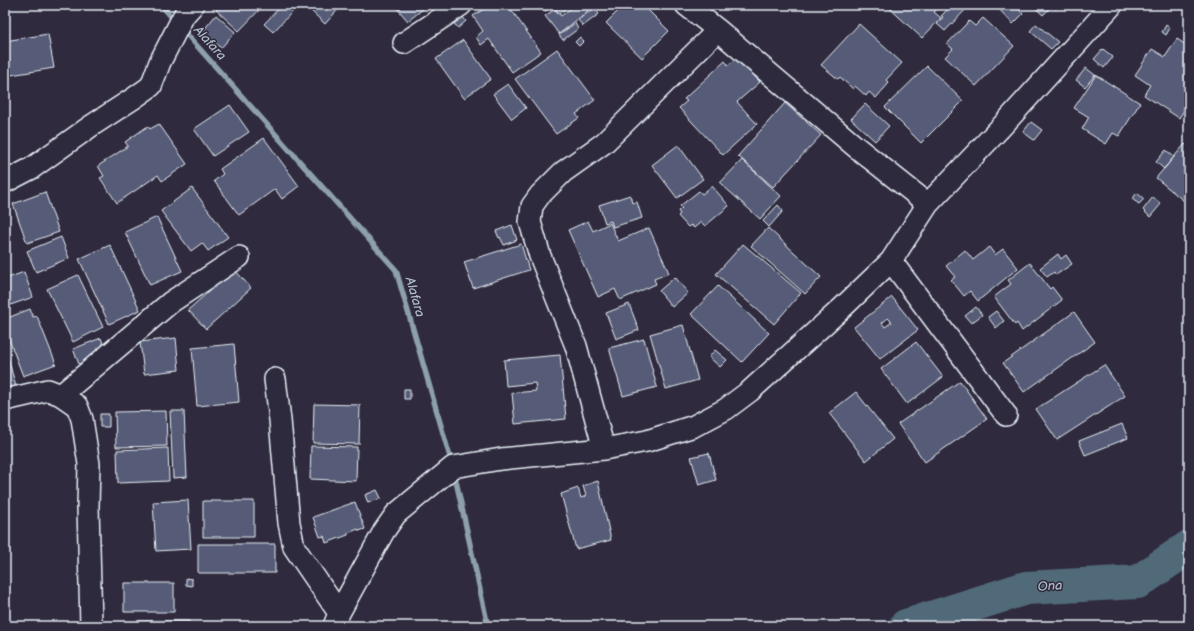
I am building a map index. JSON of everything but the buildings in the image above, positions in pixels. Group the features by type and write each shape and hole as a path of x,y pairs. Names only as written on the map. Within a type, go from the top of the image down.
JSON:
{"street":[{"path":"5,182 32,168 151,86 160,62 184,15 193,5"},
{"path":"404,43 461,5"},
{"path":"686,5 718,30 856,147 928,204"},
{"path":"337,619 384,531 396,514 453,468 501,459 604,449 647,441 694,426 726,409 750,391 891,261 928,204 1004,124 1112,5"},
{"path":"604,449 576,346 538,249 530,222 532,206 540,195 563,172 604,143 718,30"},
{"path":"61,395 171,302 239,257"},
{"path":"891,261 1006,415"},
{"path":"275,379 289,523 294,547 337,619"},
{"path":"5,400 48,390 61,395 77,406 82,419 89,464 88,506 91,626"}],"waterway":[{"name":"Alafara","path":"161,5 175,21"},
{"name":"Alafara","path":"182,29 396,270 452,464"},
{"name":"Alafara","path":"454,472 488,626"},
{"name":"Ona","path":"906,626 1026,588 1138,582 1189,547"}]}
